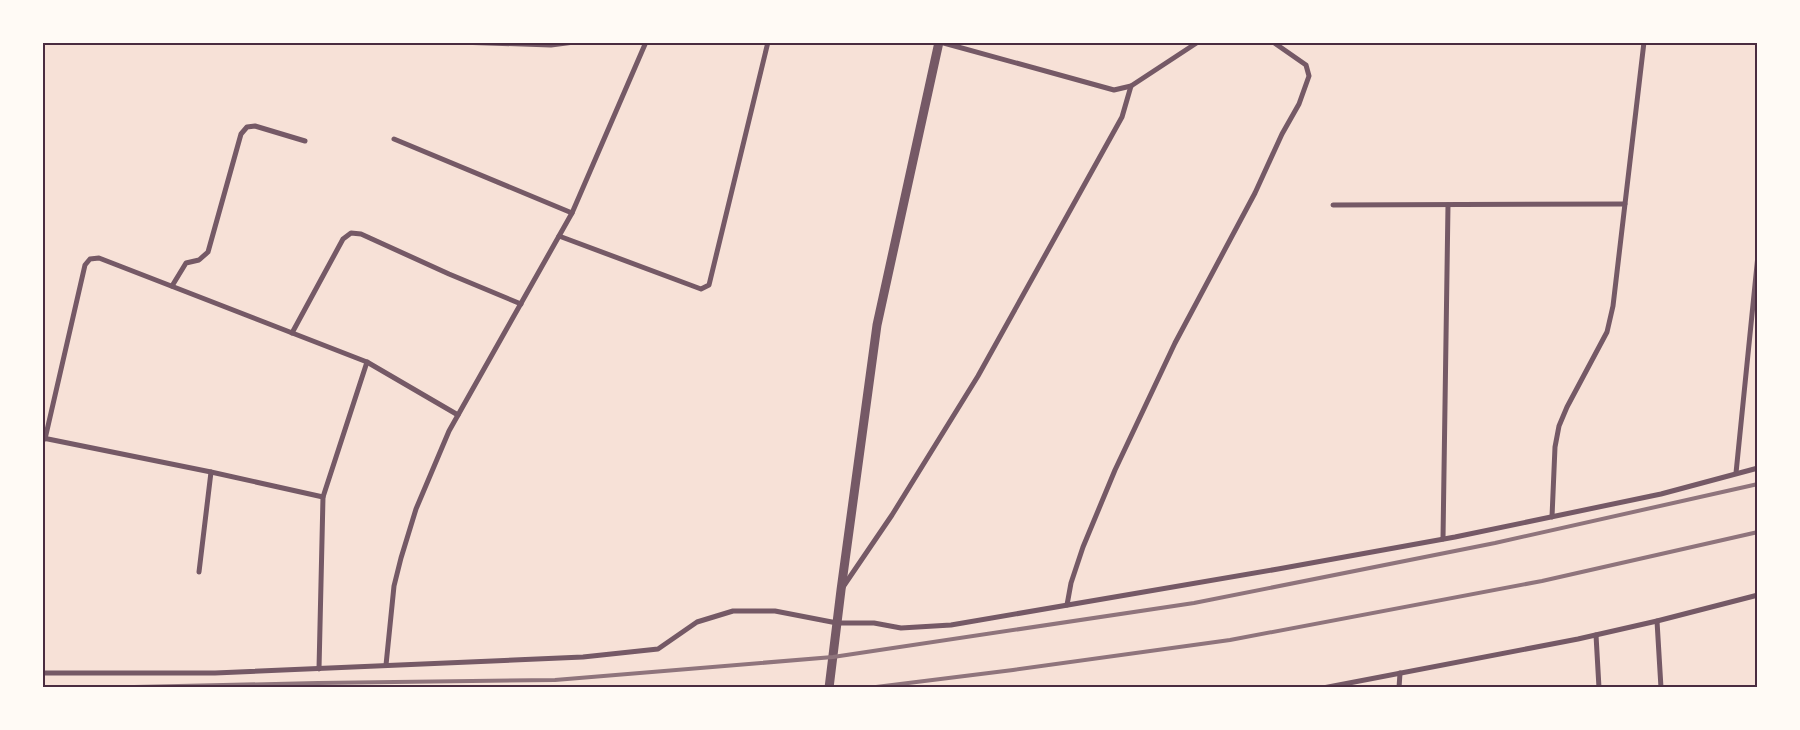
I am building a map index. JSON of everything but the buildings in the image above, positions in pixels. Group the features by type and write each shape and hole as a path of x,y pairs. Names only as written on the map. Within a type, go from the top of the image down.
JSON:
{"street":[{"path":"458,42 551,45 574,42"},
{"path":"386,665 394,586 416,509 449,431 572,214 646,42"},
{"path":"559,236 701,289 709,285 768,42"},
{"path":"830,688 841,590 877,325 939,42 1114,90 1131,86 1198,42"},
{"path":"1067,605 1071,583 1083,547 1115,470 1175,343 1255,193 1282,134 1299,104 1307,83 1309,76 1306,65 1273,42"},
{"path":"1552,516 1555,447 1559,426 1567,407 1607,332 1617,282 1644,42"},
{"path":"841,590 892,515 978,376 1122,117 1131,86"},
{"path":"172,286 186,263 199,260 208,252 241,134 246,126 255,126 304,141"},
{"path":"394,139 572,214"},
{"path":"1333,205 1626,204"},
{"path":"1442,539 1448,205"},
{"path":"292,333 343,239 351,233 361,234 521,304"},
{"path":"1736,474 1758,255"},
{"path":"324,497 44,438 85,265 90,259 99,258 367,362 458,415"},
{"path":"319,668 324,497 367,362"},
{"path":"42,673 215,673 583,657 658,649 697,622 733,611 774,611 837,623 874,623 901,628 951,625 1442,539 1661,494 1758,468"},
{"path":"199,572 211,472"},
{"path":"1323,688 1596,635 1758,595"},
{"path":"1658,621 1661,688"},
{"path":"1596,635 1599,688"},
{"path":"1399,688 1400,673"}],"railway":[{"path":"42,687 555,680 833,657 1194,603 1495,543 1758,484"},
{"path":"868,688 1230,640 1542,581 1758,532"}]}
